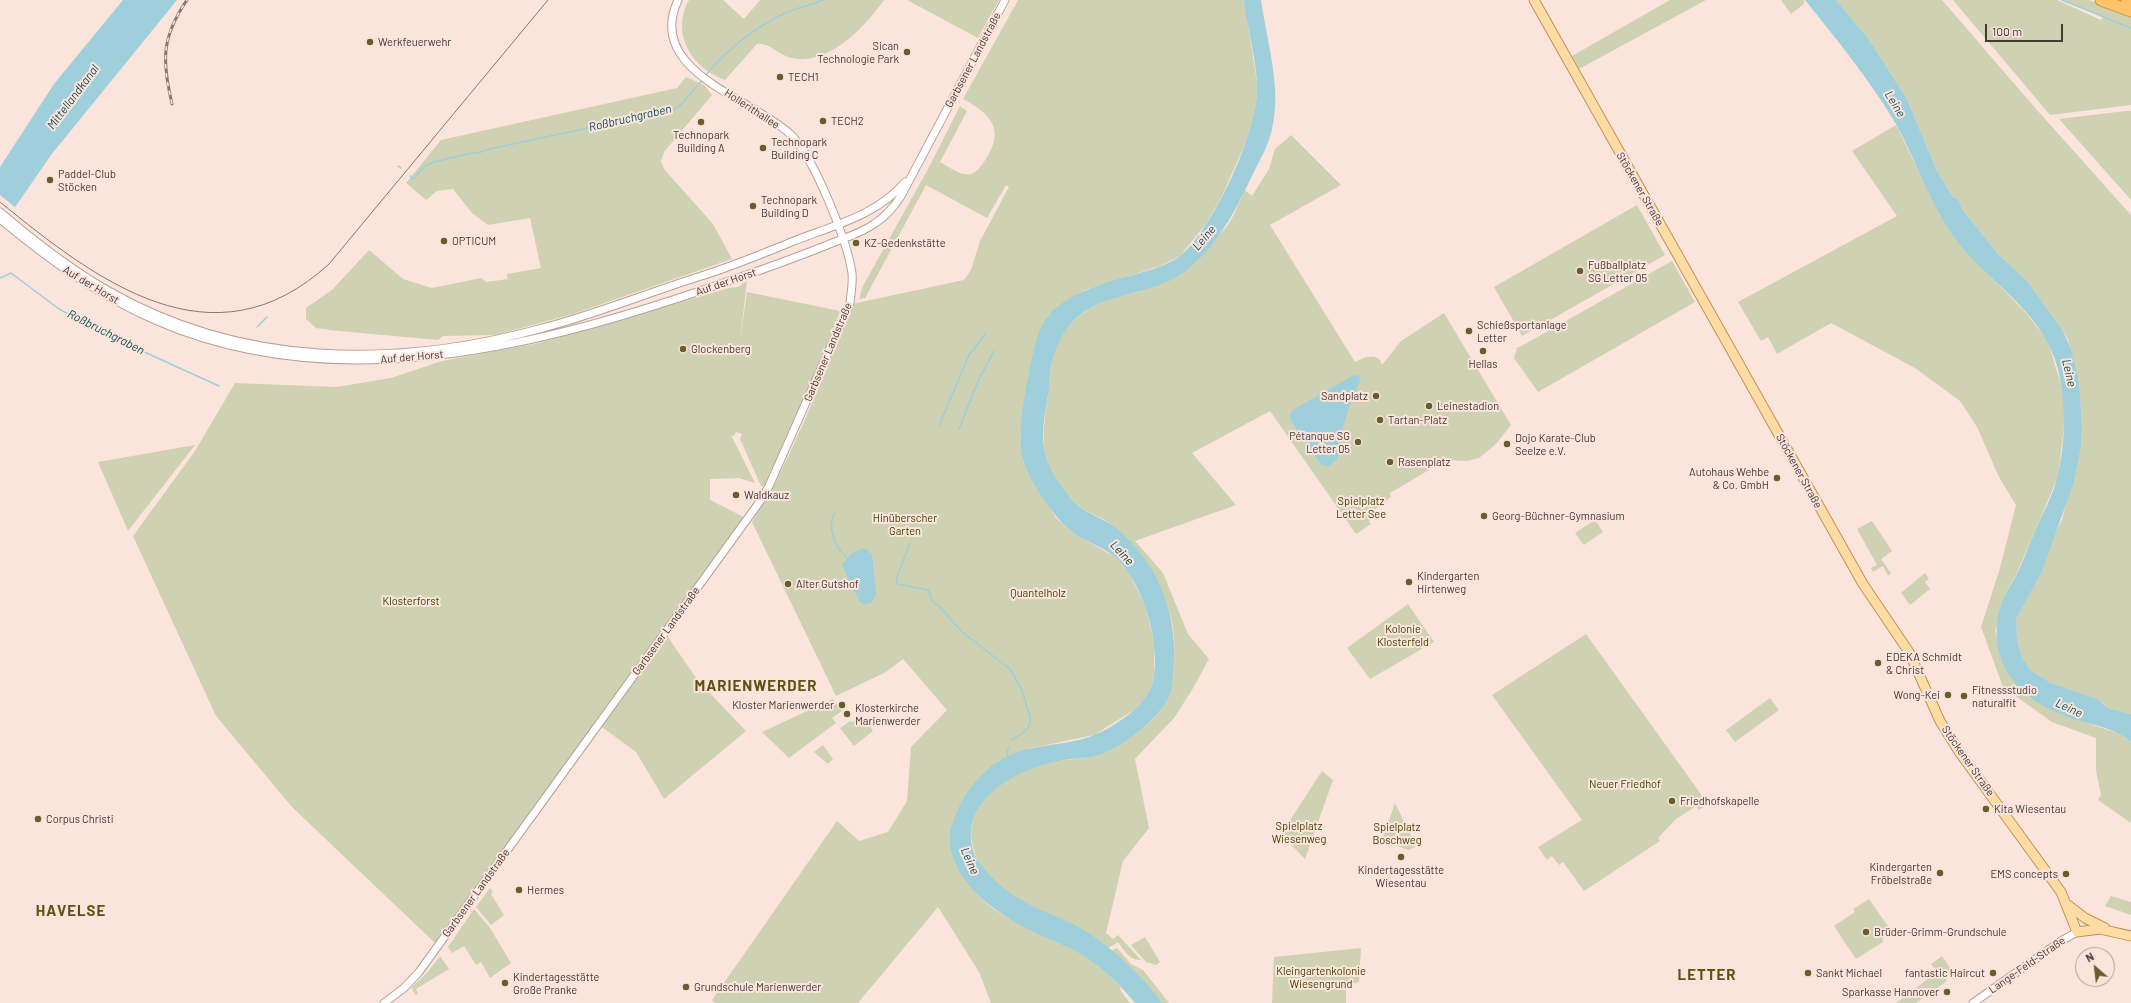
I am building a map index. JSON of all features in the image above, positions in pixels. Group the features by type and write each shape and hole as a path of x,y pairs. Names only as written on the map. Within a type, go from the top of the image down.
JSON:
{"highway":[{"path":"2101,0 2131,11"},
{"path":"2127,0 2131,2"}],"main road":[{"name":"Stöckener Straße","path":"1534,0 1859,577 1909,652 1940,721 1960,753 2050,874 2068,905 2077,932"},
{"path":"2068,905 2085,918 2108,930 2131,936"},
{"name":"Lange-Feld-Straße","path":"2077,932 2095,929 2108,930"}],"street":[{"name":"Hollerithallee","path":"678,0 672,21 675,43 684,62 704,78 775,123 795,139 812,163 837,224"},
{"name":"Garbsener Landstraße","path":"842,239 871,226 889,212 901,196 1005,0"},
{"name":"Garbsener Landstraße","path":"384,1003 404,988 448,932 766,492 850,303 852,274 837,224 881,204 894,195 918,162"},
{"name":"Auf der Horst","path":"0,212 9,224"},
{"name":"Auf der Horst","path":"0,219 66,264 133,304 181,325 250,347 308,359 370,360 443,354 515,342 601,322 690,295 842,239"},
{"name":"Auf der Horst","path":"265,350 309,354 379,355 437,350 506,337 567,321 738,264 837,224"},
{"name":"Lange-Feld-Straße","path":"1973,1003 2061,941 2077,932"}],"green space":[{"path":"689,0 723,0 744,19 760,0 884,0 855,34 830,52 816,57 802,59 788,57 769,46 757,44 725,80 713,75 694,58 683,37 682,25 684,13"},
{"path":"907,0 999,0 978,38"},
{"path":"1018,0 1244,0 1258,88 1254,119 1245,144 1222,196 1206,224 1180,256 1160,266 1085,290 1048,316 1029,372 1020,438 1023,461 1056,518 1072,532 1113,556 1128,571 1145,605 1154,642 1154,675 1152,688 1146,698 1134,710 1094,735 1032,748 998,761 972,787 951,828 949,841 969,881 984,901 1006,917 1068,946 1090,959 1121,987 1120,990 1130,1003 991,1003 979,972 938,907 858,1003 715,1003 712,1000 837,821 859,841 888,832 907,801 911,747 947,710 903,659 886,672 836,696 752,522 782,470 795,443 852,304 964,280 971,270 980,241 1009,187 1006,185 987,218 926,185 865,298 859,299 863,286 928,169 960,106 967,111 940,162 963,174 971,174 978,170 992,148 994,131 992,123 981,110 963,99"},
{"path":"1670,0 1706,0 1579,69 1572,56"},
{"path":"1781,0 1804,0 1804,4 1791,14"},
{"path":"1836,0 1942,0 2037,110 2131,215 2131,714 2108,708 2104,704 2086,695 2051,683 2030,670 2022,657 2017,639 2016,619 2041,574 2052,539 2062,520 2081,446 2082,426 2079,381 2068,339 2028,282 1998,254 1962,209 1959,200 1953,197 1937,171 1907,99 1868,38"},
{"path":"1953,0 2057,0 2101,20 2103,17 2064,0 2089,0 2131,16 2131,105 2050,115"},
{"path":"686,77 704,85 712,95 664,152 661,161 664,169 713,224 732,259 573,314 496,335 443,336 438,340 316,328 306,319 306,308 332,290 369,250 403,279 432,288 481,278 486,282 508,279 507,274 541,268 530,218 488,225 472,213 453,189 437,191 426,200 406,183 441,140 677,88"},
{"path":"2131,111 2131,200 2059,119"},
{"path":"1896,125 1938,210 1952,234 1962,247 2026,313 2048,341 2061,385 2065,415 2058,477 2016,575 2006,592 1995,631 2001,658 2006,668 2029,697 2063,715 2120,734 2131,742 2131,823 2098,800 2101,795 2096,771 2096,738 2052,722 2003,687 1981,627 2000,568 2016,505 1999,477 1977,427 1960,401 1915,368 1831,323 1777,354 1768,337 1761,341 1738,302 1897,216 1852,151"},
{"name":"Spielplatz Letter See","path":"1291,135 1341,185 1270,225 1355,362 1365,358 1374,357 1380,360 1382,365 1401,341 1444,313 1511,425 1496,444 1479,458 1467,461 1446,460 1390,493 1391,497 1374,510 1369,522 1371,524 1356,534 1270,411 1192,453 1236,505 1135,541 1163,573 1188,634 1209,659 1174,718 1135,759 1149,828 1123,861 1106,933 1113,939 1118,935 1141,960 1137,960 1130,957 1118,942 1108,948 1094,937 1032,907 1003,889 990,877 979,861 973,846 971,831 974,817 981,803 992,791 1005,781 1021,772 1040,765 1096,755 1117,746 1140,731 1159,713 1166,702 1172,682 1175,647 1172,620 1163,597 1124,539 1111,524 1078,505 1055,479 1049,467 1045,454 1044,427 1052,361 1062,335 1078,317 1087,310 1097,304 1122,295 1146,289 1221,233 1232,219 1245,190 1252,196 1269,169 1275,149","holes":["1351,400 1340,437 1338,459 1329,465 1321,465 1294,426 1289,416"]},
{"name":"Fußballplatz SG Letter 05","path":"1637,205 1665,255 1522,336 1494,287"},
{"path":"1672,261 1695,302 1538,392 1514,358 1517,348"},
{"name":"Klosterforst","path":"747,281 740,341 747,292 840,311 807,396 765,486 761,486 740,439 742,434 736,432 734,436 731,435 755,483 739,478 710,479 710,500 746,518 663,630 699,682 746,731 664,799 636,752 598,724 435,943 292,807 216,716 133,536 195,451 235,383 336,387 391,378 442,361 534,344 571,334 729,288 738,287"},
{"path":"195,445 128,531 98,462"},
{"path":"1595,520 1603,532 1584,545 1575,533"},
{"path":"1872,521 1892,551 1881,559 1891,573 1888,576 1883,566 1873,572 1871,568 1877,565 1857,529"},
{"path":"1925,573 1929,579 1925,582 1930,589 1910,605 1901,593"},
{"name":"Kolonie Klosterfeld","path":"1408,604 1434,642 1370,679 1347,648"},
{"name":"Neuer Friedhof","path":"1586,634 1708,804 1699,810 1696,806 1676,819 1658,838 1660,841 1584,891 1563,862 1559,865 1552,856 1547,860 1538,847 1582,820 1492,695"},
{"path":"1770,698 1779,710 1735,742 1726,730"},
{"path":"833,699 842,711 832,718 836,723 789,758 762,732"},
{"path":"862,716 863,718 861,720 865,720 873,731 854,746 840,728 850,721 852,722"},
{"path":"823,745 833,759 828,764 814,752"},
{"name":"Spielplatz Wiesenweg","path":"1322,771 1333,780 1305,859 1281,834"},
{"name":"Spielplatz Boschweg","path":"1395,803 1416,846 1409,850 1382,841"},
{"path":"490,888 493,892 491,894 504,915 491,925 476,907"},
{"path":"2111,896 2131,902 2131,915 2105,906"},
{"path":"1869,899 1890,929 1882,934 1883,942 1856,959 1834,926 1855,912 1853,909"},
{"path":"474,909 490,928 511,963 490,978 481,962 476,965 464,946 452,953 448,947"},
{"path":"1145,937 1160,962 1156,965 1146,962 1131,945"},
{"path":"1117,948 1131,964 1143,970 1169,1003 1162,1003 1141,978 1111,951"},
{"name":"Kleingartenkolonie Wiesengrund","path":"1361,948 1359,982 1346,985 1346,1003 1272,1003 1274,957"},
{"path":"440,956 449,969 416,989 418,993 416,995 411,988 427,973"},
{"path":"1942,956 1955,975 1952,977 1950,975 1946,978 1947,981 1916,1003 1896,1003 1937,972 1931,964"}],"water":[{"name":"Mittellandkanal","path":"123,0 177,0 51,155 0,229 0,167 54,84"},
{"name":"Leine","path":"1244,0 1261,0 1274,76 1275,113 1265,150 1224,228 1202,256 1189,268 1171,280 1097,305 1081,315 1066,330 1052,361 1043,426 1044,448 1047,459 1059,483 1079,506 1112,525 1130,541 1143,556 1162,589 1172,625 1174,644 1174,664 1170,694 1159,713 1141,730 1111,750 1097,756 1064,760 1028,770 997,788 985,799 976,813 971,829 972,846 975,855 981,865 996,881 1023,901 1067,921 1096,938 1132,968 1162,1003 1135,1003 1109,975 1095,963 1071,949 1017,923 1002,914 975,892 955,863 950,847 949,836 953,821 967,792 992,766 1006,757 1016,753 1036,747 1076,741 1095,735 1116,724 1136,708 1150,691 1155,667 1154,650 1148,614 1141,596 1133,580 1123,566 1112,555 1081,538 1064,525 1049,507 1035,486 1022,456 1020,435 1022,412 1036,340 1049,315 1065,301 1086,290 1155,268 1174,260 1193,243 1219,202 1242,153 1255,107 1257,78"},
{"name":"Leine","path":"1805,0 1836,0 1868,38 1907,99 1937,171 1953,197 1959,200 1962,209 1998,254 2028,282 2063,331 2071,349 2079,381 2082,426 2081,446 2074,482 2041,574 2016,619 2017,639 2022,657 2030,670 2051,683 2097,699 2108,708 2131,714 2131,742 2112,731 2069,718 2039,703 2020,689 2005,668 2000,656 1997,633 2000,608 2006,592 2019,570 2050,498 2060,465 2064,410 2058,369 2050,348 2040,329 2011,296 1964,250 1951,233 1929,194 1904,139 1887,109 1853,61"},
{"path":"1354,375 1359,376 1361,379 1352,399 1346,418 1338,459 1329,466 1321,465 1294,426 1289,416 1293,410"},
{"path":"864,548 872,554 876,595 872,602 864,605 859,601 842,565 851,554"}],"pier":[{"path":"0,195 16,208 1,231 0,230"}],"waterway":[{"name":"Roßbruchgraben","path":"705,76 722,57 752,33 790,11 823,0"},
{"path":"2062,0 2131,28"},
{"name":"Roßbruchgraben","path":"410,176 413,179 425,166 434,162 672,110 681,105 703,79"},
{"name":"Roßbruchgraben","path":"0,278 11,273 59,309 107,335 219,386"},
{"name":"Roßbruchgraben","path":"257,327 267,317"},
{"path":"939,426 969,355 986,333"},
{"path":"959,429 978,381 994,351"},
{"path":"834,514 831,528 841,552"},
{"path":"910,543 896,579 898,584 928,590 933,602 939,606 962,632 1010,669 1021,688 1030,716 1030,725 1024,732 1012,740"},
{"path":"1008,757 1007,752 1009,748"}],"tram line":[{"path":"0,202 37,232 76,260 116,284 157,302 200,312 242,310 286,295 329,264 548,0"}],"railway":[{"path":"172,104 166,75 166,50 172,26 187,0"}],"place":[{"name":"Werkfeuerwehr","path":"370,42"},
{"name":"Sican Technologie Park","path":"907,52"},
{"name":"TECH1","path":"780,77"},
{"name":"TECH2","path":"823,121"},
{"name":"Technopark Building A","path":"701,122"},
{"name":"Technopark Building C","path":"763,148"},
{"name":"Paddel-Club Stöcken","path":"50,180"},
{"name":"Technopark Building D","path":"753,206"},
{"name":"OPTICUM","path":"444,241"},
{"name":"KZ-Gedenkstätte","path":"856,243"},
{"name":"Fußballplatz SG Letter 05","path":"1580,271"},
{"name":"Schießsportanlage Letter","path":"1469,331"},
{"name":"Glockenberg","path":"683,349"},
{"name":"Hellas","path":"1483,351"},
{"name":"Sandplatz","path":"1376,396"},
{"name":"Leinestadion","path":"1429,406"},
{"name":"Tartan-Platz","path":"1380,420"},
{"name":"Pétanque SG Letter 05","path":"1358,442"},
{"name":"Dojo Karate-Club Seelze e.V.","path":"1507,444"},
{"name":"Rasenplatz","path":"1390,462"},
{"name":"Autohaus Wehbe & Co. GmbH","path":"1777,478"},
{"name":"Waldkauz","path":"736,495"},
{"name":"Georg-Büchner-Gymnasium","path":"1484,516"},
{"name":"Kindergarten Hirtenweg","path":"1409,582"},
{"name":"Alter Gutshof","path":"788,584"},
{"name":"EDEKA Schmidt & Christ","path":"1878,663"},
{"name":"Wong-Kei","path":"1948,695"},
{"name":"Fitnessstudio naturalfit","path":"1964,696"},
{"name":"Kloster Marienwerder","path":"842,705"},
{"name":"Klosterkirche Marienwerder","path":"847,714"},
{"name":"Friedhofskapelle","path":"1672,801"},
{"name":"Kita Wiesentau","path":"1986,809"},
{"name":"Corpus Christi","path":"38,819"},
{"name":"Kindertagesstätte Wiesentau","path":"1401,857"},
{"name":"Kindergarten Fröbelstraße","path":"1940,873"},
{"name":"EMS concepts","path":"2066,874"},
{"name":"Hermes","path":"519,890"},
{"name":"Brüder-Grimm-Grundschule","path":"1866,932"},
{"name":"Sankt Michael","path":"1808,973"},
{"name":"fantastic Haircut","path":"1993,973"},
{"name":"Kindertagesstätte Große Pranke","path":"505,983"},
{"name":"Grundschule Marienwerder","path":"686,987"},
{"name":"Sparkasse Hannover","path":"1947,992"}],"district":[{"name":"MARIENWERDER","path":"756,686"},
{"name":"HAVELSE","path":"71,911"},
{"name":"LETTER","path":"1707,975"}],"park label":[{"name":"Hinüberscher Garten","path":"905,524"},
{"name":"Quantelholz","path":"1038,593"}]}
